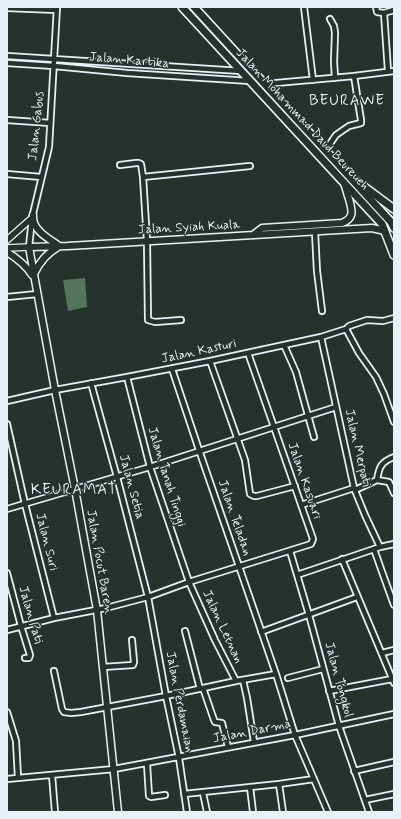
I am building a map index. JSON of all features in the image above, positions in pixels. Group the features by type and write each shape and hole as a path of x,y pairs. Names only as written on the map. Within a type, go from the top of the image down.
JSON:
{"main road":[{"name":"Jalan Mohammad Daud Beureueh","path":"182,7 384,227 394,255"},
{"name":"Jalan Mohammad Daud Beureueh","path":"194,7 393,225"},
{"path":"343,170 394,209"},
{"path":"253,235 262,228 345,222 350,218 352,209 344,183"},
{"path":"32,217 38,230 59,246 44,257 37,267 34,277"},
{"path":"384,227 393,225"},
{"name":"Jalan Syiah Kuala","path":"29,247 384,227"},
{"name":"Jalan Pocut Baren","path":"29,247 55,390 76,489 97,610 118,812"},
{"path":"7,252 21,261 34,277"}],"street":[{"path":"304,7 313,80"},
{"path":"376,7 378,12 384,13 394,10"},
{"path":"7,8 57,9"},
{"name":"Jalan Gabus","path":"29,247 32,217 48,147 57,9"},
{"path":"384,13 388,71"},
{"path":"330,18 334,26 335,33 335,78"},
{"name":"Jalan Kartika","path":"7,56 241,71"},
{"name":"Jalan Kartika","path":"7,63 250,81"},
{"path":"265,84 394,71"},
{"path":"325,151 336,136 349,126 361,123 354,76"},
{"path":"7,120 50,122"},
{"path":"120,165 136,162 141,164 147,241 148,320 155,322 181,320"},
{"path":"143,177 250,166"},
{"path":"7,174 41,177"},
{"path":"7,240 32,217"},
{"path":"315,232 317,271 322,312"},
{"name":"Jalan Syiah Kuala","path":"7,248 29,247"},
{"path":"7,297 37,294"},
{"name":"Jalan Kasturi","path":"7,401 91,383 127,378 172,369 321,337 367,320 383,321 394,318"},
{"path":"346,329 359,353 376,377 394,422"},
{"name":"Jalan Merpati","path":"321,337 355,489 380,547"},
{"path":"284,345 293,362 314,437"},
{"name":"Jalan Kasuari","path":"7,630 148,597 189,582 310,546 313,539 248,353"},
{"path":"210,361 245,460 250,494 257,496 295,486"},
{"name":"Jalan Teladan","path":"172,369 276,674 295,735 328,812"},
{"name":"Jalan Tanah Tinggi","path":"127,378 150,467 189,582"},
{"name":"Jalan Setia","path":"91,383 148,597"},
{"path":"7,509 150,467 336,407"},
{"name":"Jalan Suri","path":"7,424 25,504 54,618"},
{"path":"377,480 380,467 383,462 394,457"},
{"path":"301,506 355,489 377,480 389,482 394,493"},
{"path":"297,575 342,559 394,544"},
{"path":"374,549 394,605"},
{"name":"Jalan Tongkol","path":"290,551 339,726 369,812"},
{"path":"329,691 393,681 342,559"},
{"name":"Jalan Pati","path":"7,573 30,656 28,659 25,658"},
{"name":"Jalan Letnan","path":"189,582 215,640 236,681"},
{"path":"261,632 357,596"},
{"name":"Jalan Perdamaian","path":"148,597 187,812"},
{"path":"185,631 201,688 215,722 222,723 228,747"},
{"path":"103,667 133,665 132,640"},
{"path":"382,653 394,650"},
{"path":"288,678 323,669"},
{"path":"54,671 62,709 64,712 71,713 276,674"},
{"path":"243,680 254,742"},
{"path":"7,712 16,741 18,778"},
{"name":"Jalan Darma","path":"7,779 114,770 394,714"},
{"path":"354,771 394,762"},
{"path":"146,764 149,796 165,796"},
{"path":"52,775 55,812"},
{"path":"184,794 314,779"},
{"path":"279,784 284,812"},
{"path":"250,787 253,812"},
{"path":"203,793 207,812"},
{"path":"365,800 394,794"}],"green space":[{"path":"85,278 87,307 68,311 63,280"}],"district":[{"name":"BEURAWE","path":"347,102"},
{"name":"KEURAMAT","path":"74,491"}]}
